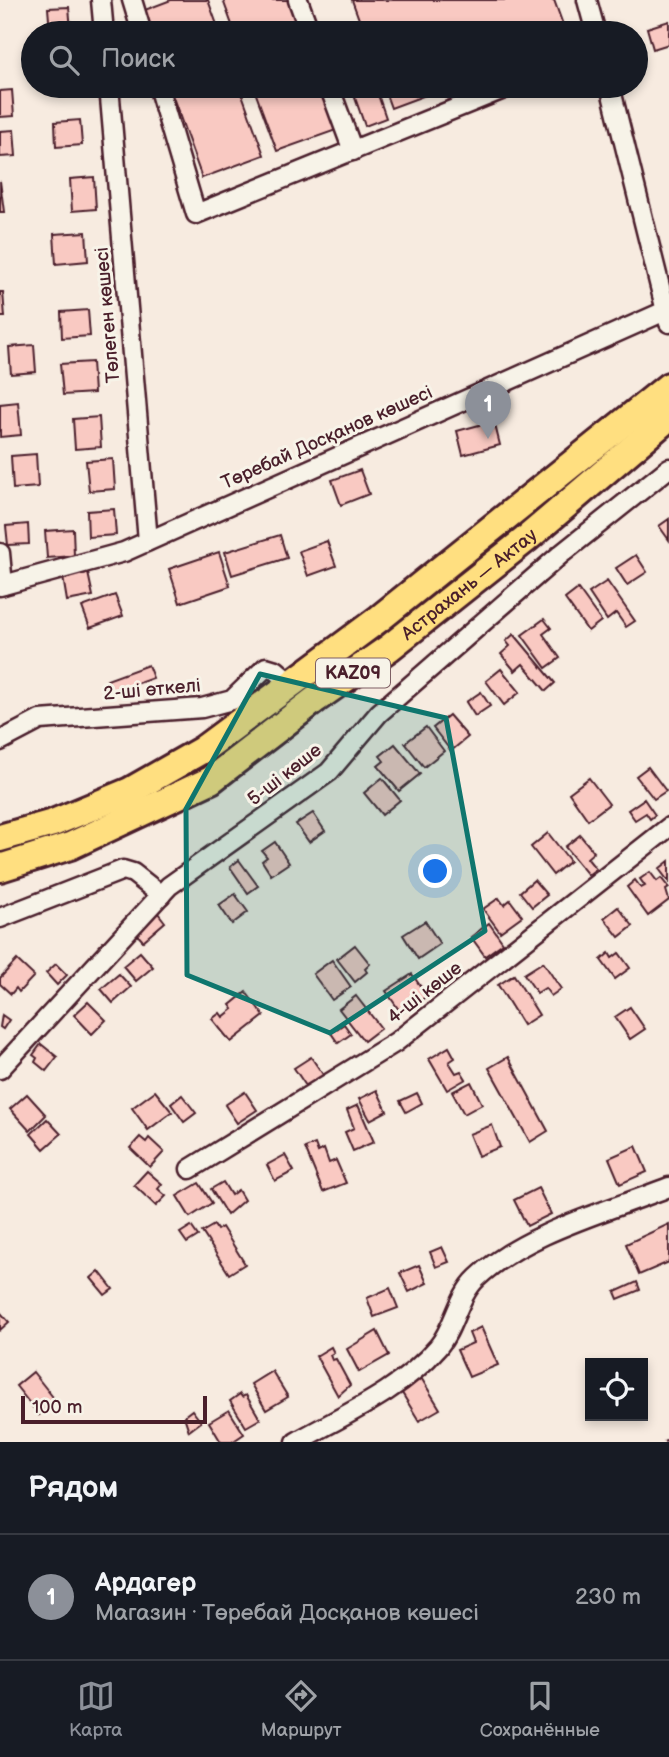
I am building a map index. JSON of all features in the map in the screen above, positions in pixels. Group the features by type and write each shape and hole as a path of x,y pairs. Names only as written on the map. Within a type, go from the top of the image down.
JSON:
{"highway":[{"name":"Астрахань — Актау","path":"0,838 54,823 130,790 202,750 380,618 669,386"},
{"name":"Астрахань — Актау","path":"0,868 70,846 211,780 316,699 389,648 525,540 669,417"}],"street":[{"path":"101,0 103,21"},
{"path":"132,0 138,21"},
{"path":"298,0 306,21"},
{"path":"587,0 593,21"},
{"name":"Төлеген көшесі","path":"109,98 148,541"},
{"path":"162,98 196,214 482,98"},
{"path":"333,98 353,151"},
{"path":"613,98 667,317"},
{"name":"Төребай Досқанов көшесі","path":"2,586 124,552 667,317"},
{"name":"5-шi көше","path":"0,1069 169,886 329,772 379,713 561,555 669,468"},
{"path":"0,553 2,586"},
{"name":"2-ші өткелі","path":"0,741 40,720 202,708 232,700 266,667 276,670 292,684"},
{"name":"4-шi көше","path":"190,1169 396,1042 669,827"},
{"path":"0,918 123,870 133,873 161,895"},
{"path":"296,1442 418,1369 440,1345 462,1299 476,1279 513,1252 669,1187"}],"path":[{"path":"664,1442 669,1440"}],"highlighted area":[{"path":"260,674 446,718 485,931 330,1033 187,975 186,809"}],"building":[{"path":"171,0 208,0 216,21 146,21 142,11"},
{"path":"223,0 293,0 301,21 231,21"},
{"path":"352,0 554,0 562,21 360,21"},
{"path":"69,7 70,21 49,21 48,8"},
{"path":"669,21 669,44 653,49 648,28"},
{"path":"12,90 14,116 0,117 0,91"},
{"path":"173,98 243,98 264,155 202,178"},
{"path":"257,98 328,98 339,129 277,151"},
{"path":"355,98 379,98 386,118 365,126"},
{"path":"387,98 418,98 391,108"},
{"path":"80,120 82,145 56,147 55,122"},
{"path":"14,130 16,156 0,157 0,131"},
{"path":"94,177 96,209 72,211 70,179"},
{"path":"0,181 4,212 0,212"},
{"path":"86,232 88,261 56,264 54,234"},
{"path":"0,292 3,292 5,317 0,317"},
{"path":"88,310 90,336 62,338 61,312"},
{"path":"34,345 36,372 11,374 9,347"},
{"path":"92,362 94,393 63,395 60,364"},
{"path":"18,402 21,435 0,437 0,404"},
{"path":"99,417 101,447 75,449 73,419"},
{"path":"494,421 500,445 463,455 457,431"},
{"path":"36,454 38,487 13,489 11,456"},
{"path":"113,459 115,489 89,491 86,461"},
{"path":"360,470 369,494 341,505 332,480"},
{"path":"114,509 116,535 88,537 87,511"},
{"path":"669,519 669,540 659,526"},
{"path":"28,524 29,544 8,545 6,526"},
{"path":"73,529 74,556 47,558 45,531"},
{"path":"280,535 287,558 232,575 225,552"},
{"path":"327,541 336,566 308,576 299,551"},
{"path":"219,552 230,586 180,603 169,569"},
{"path":"636,555 647,572 627,585 616,568"},
{"path":"88,573 93,596 67,601 63,577"},
{"path":"607,581 635,621 626,627 616,613 607,620 589,593"},
{"path":"578,589 601,621 588,631 565,599"},
{"path":"115,595 123,616 90,628 82,607"},
{"path":"544,619 551,628 543,634 560,658 546,668 522,635"},
{"path":"514,634 555,683 546,691 523,664 515,671 501,654 510,646 506,641"},
{"path":"148,665 153,678 111,693 107,680"},
{"path":"501,669 520,692 504,705 486,681"},
{"path":"481,692 490,706 475,716 466,702"},
{"path":"449,715 468,737 451,751 433,728"},
{"path":"426,727 444,751 424,767 405,743"},
{"path":"395,744 420,774 399,791 378,766 384,761 380,756"},
{"path":"648,767 666,791 654,799 636,776"},
{"path":"382,778 400,800 382,815 364,793"},
{"path":"589,778 609,804 588,820 569,793"},
{"path":"644,799 655,815 650,819 646,813 635,820 628,810"},
{"path":"313,813 325,831 309,842 296,824"},
{"path":"548,833 570,861 553,875 531,847"},
{"path":"580,835 594,852 587,858 596,869 588,875 565,847"},
{"path":"275,842 289,863 271,875 262,861 267,857 262,851"},
{"path":"239,860 258,886 248,893 230,867"},
{"path":"669,861 669,882 659,869"},
{"path":"650,872 657,881 661,878 669,888 666,890 669,900 648,916 627,887 635,880 641,888 645,886 640,879"},
{"path":"534,880 547,895 532,907 520,892"},
{"path":"235,894 248,912 232,924 219,905"},
{"path":"499,898 504,905 510,900 522,916 500,932 483,909"},
{"path":"618,907 633,926 619,937 604,918"},
{"path":"158,913 165,922 143,941 135,932"},
{"path":"425,921 440,944 418,959 403,935"},
{"path":"489,923 503,943 485,956 471,937"},
{"path":"355,945 370,964 365,969 367,972 355,982 337,959"},
{"path":"140,952 153,967 136,981 123,966"},
{"path":"609,953 612,958 619,953 630,968 615,979 601,960"},
{"path":"17,960 34,976 19,992 16,988 11,994 0,984 0,978"},
{"path":"332,960 351,987 332,1000 313,974"},
{"path":"543,962 561,989 551,996 545,988 537,993 524,974"},
{"path":"56,964 67,975 57,985 46,973"},
{"path":"119,974 131,987 113,1003 101,989"},
{"path":"412,974 427,996 401,1013 386,991"},
{"path":"514,975 539,1015 523,1025 498,985"},
{"path":"246,992 264,1016 231,1042 212,1019 220,1013 223,1017 233,1009 230,1005"},
{"path":"356,996 381,1028 364,1041 339,1009"},
{"path":"88,1002 106,1020 92,1034 74,1015"},
{"path":"630,1007 645,1029 630,1039 615,1017"},
{"path":"2,1015 9,1020 3,1029 0,1027"},
{"path":"344,1024 351,1034 338,1043 331,1033"},
{"path":"41,1044 57,1057 46,1071 35,1062 37,1058 33,1055"},
{"path":"449,1047 455,1058 449,1062 456,1073 461,1071 466,1079 447,1090 429,1059"},
{"path":"311,1057 324,1076 306,1086 294,1068"},
{"path":"508,1057 548,1131 530,1142 489,1068"},
{"path":"471,1082 482,1104 464,1114 452,1092"},
{"path":"377,1090 387,1111 370,1120 359,1099"},
{"path":"155,1091 172,1112 148,1130 132,1108"},
{"path":"245,1092 257,1110 237,1123 225,1105"},
{"path":"417,1093 422,1103 406,1112 400,1101"},
{"path":"27,1094 46,1115 30,1131 10,1109"},
{"path":"182,1095 196,1113 184,1122 171,1104"},
{"path":"358,1105 374,1142 353,1151 345,1132 354,1128 347,1110"},
{"path":"47,1119 61,1134 44,1149 31,1134"},
{"path":"492,1125 500,1147 478,1156 469,1134"},
{"path":"140,1137 146,1142 149,1138 164,1152 150,1167 130,1148"},
{"path":"315,1144 318,1152 324,1149 329,1163 336,1160 346,1183 323,1192 305,1148"},
{"path":"636,1146 647,1172 620,1184 609,1158"},
{"path":"285,1155 294,1171 275,1181 267,1165"},
{"path":"147,1171 162,1184 158,1189 166,1196 156,1206 134,1185"},
{"path":"223,1182 231,1195 238,1190 244,1200 227,1215 211,1189"},
{"path":"199,1183 212,1203 190,1217 177,1196"},
{"path":"538,1188 551,1214 527,1226 514,1200"},
{"path":"669,1224 669,1262 639,1275 626,1244"},
{"path":"214,1225 217,1230 222,1227 245,1264 229,1274 202,1232"},
{"path":"191,1226 198,1236 187,1243 180,1233"},
{"path":"442,1247 449,1262 436,1267 430,1252"},
{"path":"419,1265 427,1283 409,1292 400,1273"},
{"path":"99,1271 113,1289 105,1295 91,1278"},
{"path":"637,1282 640,1290 618,1299 615,1292"},
{"path":"390,1288 398,1308 374,1317 367,1298"},
{"path":"0,1312 9,1322 0,1330"},
{"path":"481,1327 498,1365 469,1377 457,1350 473,1343 469,1333"},
{"path":"377,1331 389,1355 359,1372 347,1349"},
{"path":"331,1347 334,1353 330,1355 332,1360 336,1359 350,1385 338,1396 316,1356"},
{"path":"272,1371 288,1397 266,1410 251,1384"},
{"path":"33,1372 56,1401 39,1415 16,1386"},
{"path":"420,1376 440,1409 419,1421 399,1388"},
{"path":"240,1394 242,1397 246,1395 260,1419 246,1427 230,1401"},
{"path":"192,1410 201,1422 189,1431 184,1416"},
{"path":"229,1410 244,1434 232,1442 221,1442 209,1422"}],"place":[{"name":"Ардагер","path":"488,439"}]}
